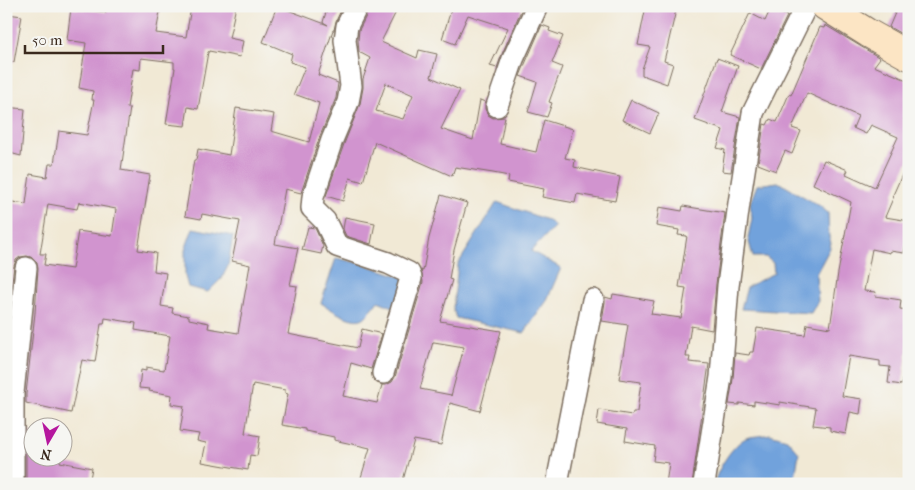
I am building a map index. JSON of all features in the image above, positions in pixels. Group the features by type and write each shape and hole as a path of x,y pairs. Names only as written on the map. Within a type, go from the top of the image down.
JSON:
{"street":[{"path":"357,6 347,26 345,40 351,86 348,102 332,140 313,197 312,208 325,221 336,246 388,263 410,273 411,278 383,373"},
{"path":"497,106 513,59 537,6"},
{"path":"704,484 721,377 728,286 753,113 806,6"},
{"path":"825,6 909,56"},
{"path":"13,484 13,393 26,268"},
{"path":"558,484 593,300"}],"water":[{"path":"778,182 820,206 828,213 831,243 816,274 818,301 811,313 741,309 747,287 774,273 773,263 766,257 753,257 748,238 752,218 750,203 757,185"},
{"path":"497,202 547,220 555,226 531,251 561,268 546,302 524,333 456,318 453,308 458,264"},
{"path":"193,228 233,236 228,266 222,278 208,292 188,287 185,276 185,250"},
{"path":"336,258 363,264 409,279 398,309 378,301 365,317 355,319 343,316 321,303"},
{"path":"770,434 787,439 799,453 794,484 714,484 726,458 741,441 748,437"}],"building":[{"path":"107,6 161,6 156,33 186,37 191,7 205,9 206,6 236,6 229,38 243,41 240,57 208,52 198,109 188,107 185,126 166,124 175,68 174,62 141,58 140,70 133,69 127,108 130,108 121,170 150,175 138,250 156,253 154,271 166,273 161,306 173,308 172,313 189,316 189,319 209,323 208,328 238,333 250,265 232,261 240,221 202,214 201,219 185,216 194,160 196,160 198,149 229,155 236,108 274,114 271,131 309,142 319,103 294,94 305,67 290,62 292,54 263,42 277,6 328,25 323,22 327,9 330,10 332,6 343,6 318,75 338,83 336,98 320,136 301,193 285,189 275,244 298,248 290,285 297,286 288,334 358,348 362,329 382,334 371,369 351,363 343,396 377,403 382,385 392,382 423,282 421,270 423,271 429,238 441,195 467,203 454,250 449,279 452,280 440,321 501,331 480,411 450,403 441,445 414,440 402,484 359,484 370,448 334,440 334,437 305,431 305,429 282,425 288,394 285,393 285,390 253,384 245,433 260,436 257,456 250,455 248,470 202,462 206,443 197,441 199,434 180,431 184,406 171,404 172,395 139,388 141,370 146,371 146,367 164,370 170,336 135,330 136,323 105,318 104,324 101,324 95,362 82,360 71,413 26,403 38,269 37,262 33,258 27,256 20,257 16,260 14,266 11,289 6,289 6,201 26,204 30,174 47,177 49,164 54,164 59,131 87,135 94,100 92,100 93,91 79,88 86,43 67,40 71,8 106,12","holes":["79,202 116,209 112,236 78,231 72,269 44,265 46,254 40,254 48,204 77,209","433,342 464,347 451,396 420,389"]},
{"path":"369,6 399,6 381,42 417,58 419,50 437,54 431,77 460,90 441,129 473,140 480,100 485,102 485,109 488,115 493,118 505,117 500,144 536,152 544,120 573,129 565,158 575,160 574,167 620,177 615,201 577,194 575,203 542,197 544,189 508,182 509,176 455,167 452,176 375,142 363,182 350,178 343,201 326,196 360,104 363,79 370,58 359,52 358,40 359,30","holes":["386,83 413,95 403,119 376,111"]},
{"path":"451,6 523,6 497,68 490,66 508,28 468,15 455,44 442,39"},
{"path":"646,6 677,6 664,61 673,64 667,84 642,75 642,69 650,47 638,45"},
{"path":"898,6 909,6 909,38 889,27"},
{"path":"771,8 787,16 761,69 730,55 750,13 765,21"},
{"path":"8,14 22,16 14,62 6,62 6,24"},
{"path":"542,25 550,28 549,31 563,36 552,63 562,67 549,102 552,103 547,117 528,112 537,82 520,76"},
{"path":"825,25 880,58 874,66 909,81 909,108 904,120 909,113 909,159 885,217 909,221 907,242 904,253 890,251 890,253 872,249 864,291 876,292 875,296 901,300 900,309 909,310 909,341 902,385 888,383 890,367 880,366 880,361 849,356 842,396 862,399 860,414 850,412 846,434 830,431 830,427 813,425 816,408 780,402 780,405 754,401 754,405 729,404 735,353 749,355 750,352 753,352 757,328 805,335 807,324 830,328 851,202 813,184 824,160 848,170 846,174 875,187 898,137 871,125 866,134 853,128 858,116 807,93 792,128 801,131 792,154 785,151 776,171 758,164 764,124 767,125 770,119 777,122 789,94 791,95 820,27 824,28"},
{"path":"717,58 738,66 722,112 740,117 731,172 722,171 725,150 717,148 723,130 695,120"},
{"path":"631,100 659,113 650,133 622,120"},
{"path":"6,107 25,109 21,156 6,152"},
{"path":"683,206 725,213 712,330 691,326 686,357 690,357 689,362 709,364 692,484 666,484 669,463 653,461 655,446 625,441 627,429 597,424 599,410 632,415 633,412 637,412 641,382 619,379 628,325 602,321 605,297 612,299 613,294 654,301 651,314 681,318 686,288 679,287 687,236 678,235 679,230 656,226 659,207 682,211"},
{"path":"345,217 375,223 371,244 346,236 343,229"},
{"path":"308,227 315,228 323,246 321,254 302,250"},
{"path":"72,464 92,468 89,484 26,484 26,468 72,468"}]}
